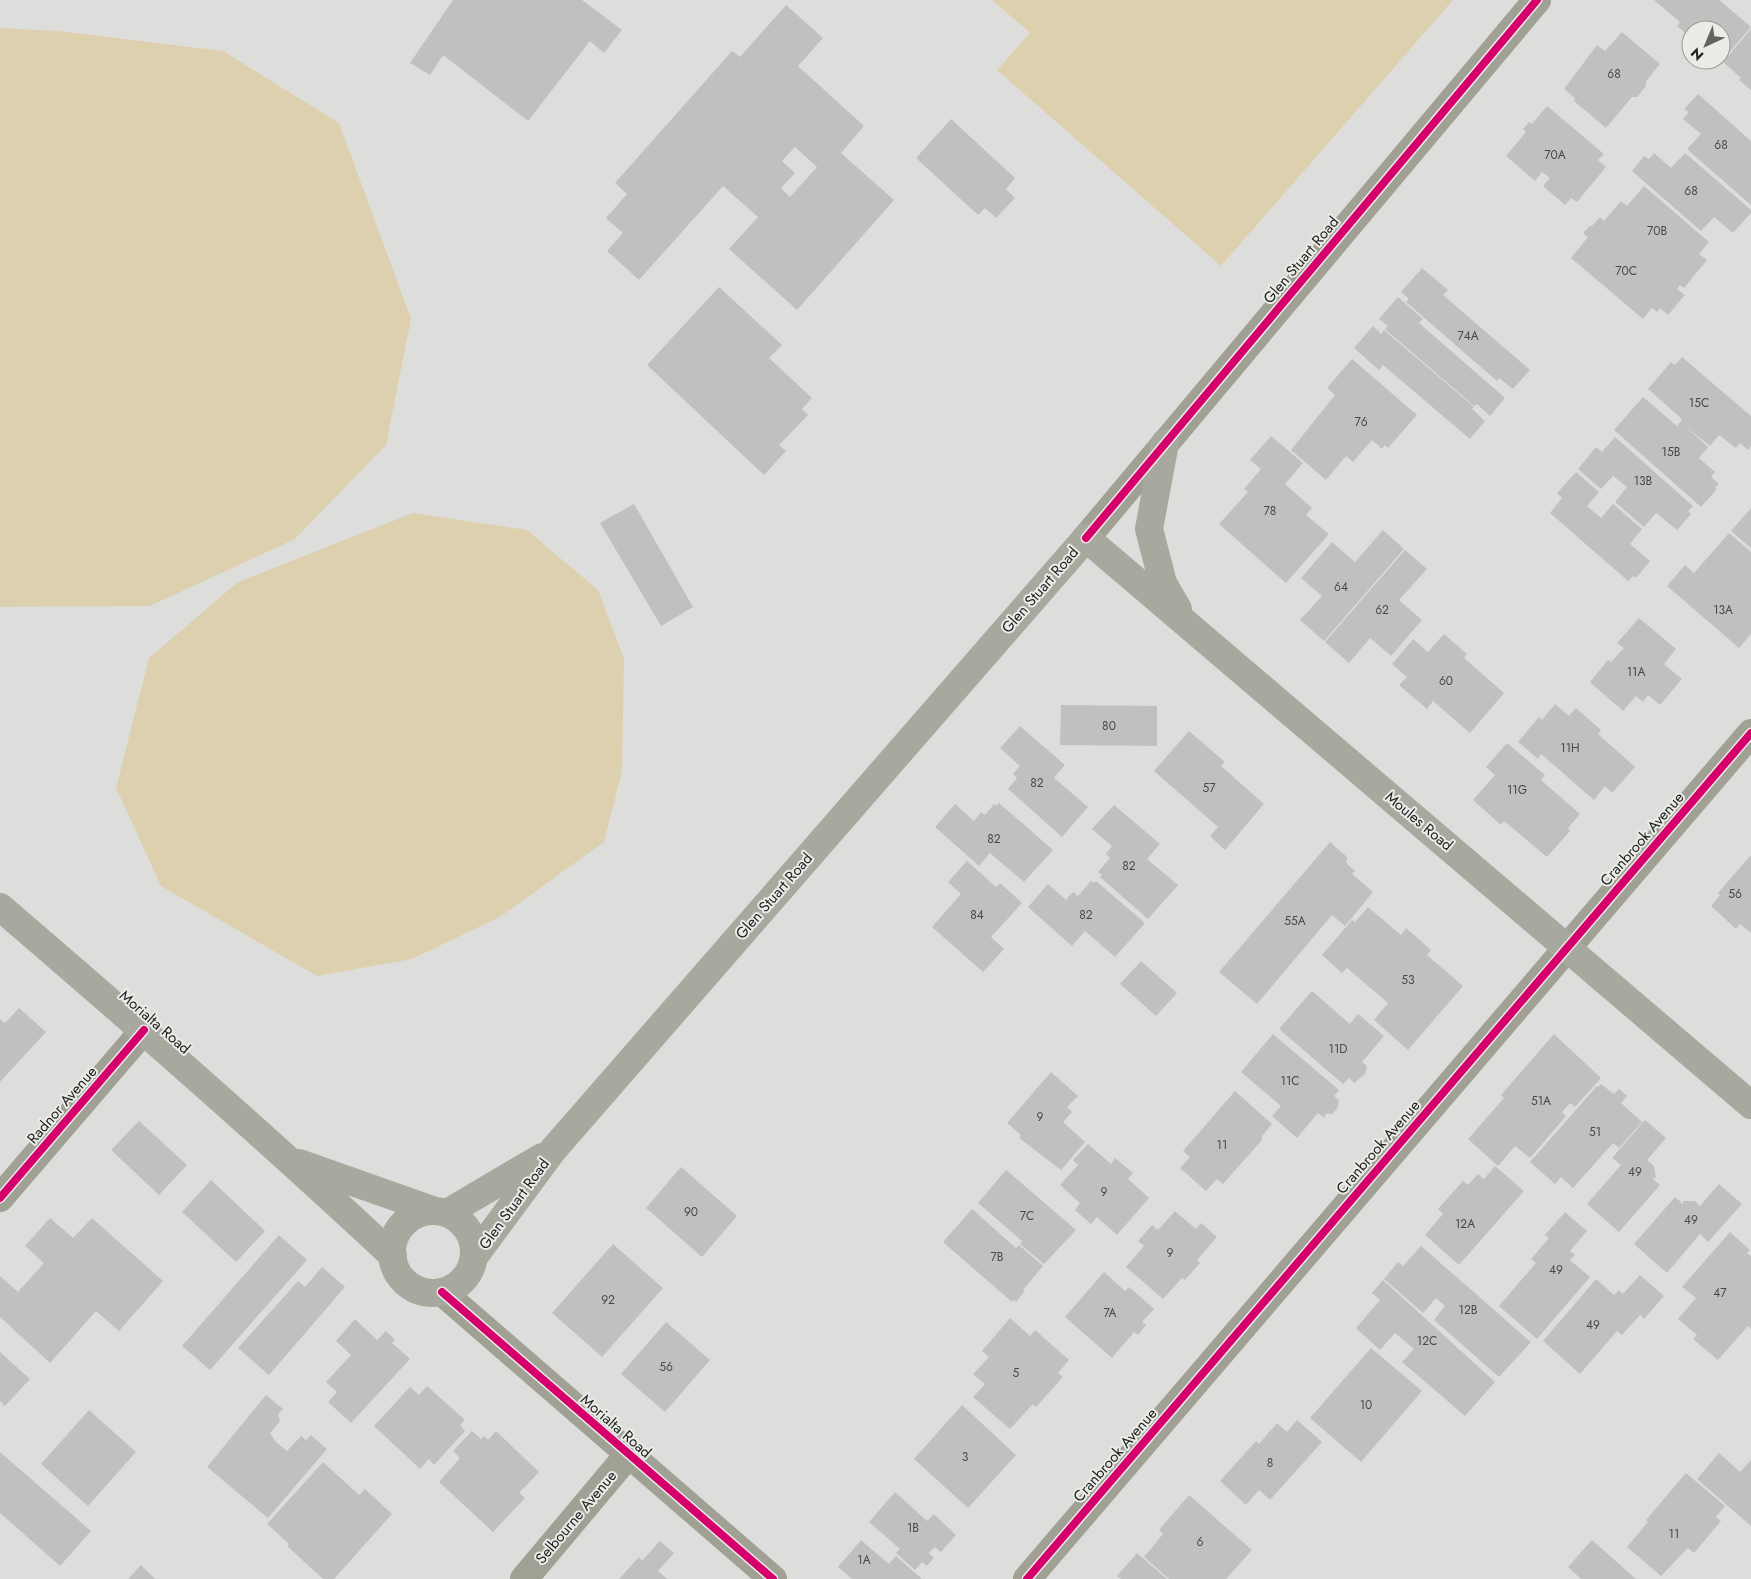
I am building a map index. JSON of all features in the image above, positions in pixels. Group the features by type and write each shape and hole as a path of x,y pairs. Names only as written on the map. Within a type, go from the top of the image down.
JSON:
{"main road":[{"path":"1166,443 1149,529 1163,583 1187,623"},
{"name":"Moules Road","path":"1086,538 1751,1105"},
{"name":"Glen Stuart Road","path":"474,1257 554,1150 1086,538"},
{"name":"Morialta Road","path":"0,907 144,1030 291,1160 393,1256"},
{"name":"Glen Stuart Road","path":"441,1212 554,1150"},
{"name":"Morialta Road","path":"291,1160 441,1212"},
{"path":"441,1212 458,1220 468,1230 473,1243 474,1257 464,1280 454,1288 442,1292 428,1293 415,1289 404,1281 396,1269 393,1256 393,1244 403,1224 413,1216 441,1212"}],"street":[{"name":"Glen Stuart Road","path":"1086,538 1537,0"},
{"name":"Cranbrook Avenue","path":"1027,1579 1751,733"},
{"name":"Radnor Avenue","path":"0,1198 144,1030"},
{"name":"Morialta Road","path":"442,1292 773,1579"},
{"name":"Selbourne Avenue","path":"524,1579 628,1455"}],"shaded area":[{"path":"992,0 1453,0 1221,266 997,70 1030,33"},
{"path":"0,28 58,31 223,51 339,123 411,319 386,445 295,539 150,606 0,607"},
{"path":"413,513 527,530 598,590 624,659 622,771 604,842 500,917 412,959 317,976 161,886 116,788 149,658 238,582"}],"building":[{"path":"453,0 582,0 622,30 604,53 590,41 528,121 443,55 430,75 410,63"},
{"path":"1654,0 1719,0 1751,27 1731,50 1731,20 1681,20 1681,29 1677,26 1680,22"},
{"path":"786,5 823,38 798,66 864,126 841,153 894,200 797,310 729,249 758,217 723,186 639,280 607,251 623,233 606,218 627,194 615,183 732,51 740,57","holes":["795,147 817,167 790,197 781,188 795,173 782,161"]},
{"path":"1751,29 1751,90 1739,80 1741,78 1731,69 1731,53"},
{"path":"1622,32 1660,64 1646,81 1646,86 1637,97 1632,97 1606,128 1574,101 1575,98 1564,89 1597,45 1605,51"},
{"path":"1698,94 1751,141 1751,205 1687,149 1701,134 1683,119 1689,112 1684,109"},
{"path":"1547,106 1604,154 1598,160 1606,167 1577,202 1571,198 1565,205 1543,186 1550,178 1542,172 1535,181 1506,156 1526,132 1523,129 1529,122 1532,124"},
{"path":"951,119 1015,178 1006,189 1015,198 996,218 985,208 978,215 916,158"},
{"path":"1654,153 1671,168 1685,153 1751,210 1751,213 1733,233 1714,217 1701,231 1632,171 1644,156 1649,159"},
{"path":"1644,186 1709,242 1699,254 1707,260 1684,288 1680,285 1677,289 1685,295 1668,315 1660,308 1657,312 1652,308 1643,319 1571,258 1588,237 1583,233 1590,226 1600,217 1604,221 1621,201 1627,206"},
{"path":"1422,268 1448,290 1443,295 1530,370 1513,389 1499,378 1497,381 1406,302 1409,299 1401,292"},
{"path":"719,287 782,345 769,358 812,398 802,409 808,415 779,445 786,451 764,475 647,365"},
{"path":"1398,297 1423,319 1419,323 1505,398 1490,416 1477,404 1474,406 1385,329 1388,326 1379,319"},
{"path":"1373,326 1381,334 1384,330 1474,407 1472,409 1485,421 1470,439 1383,365 1379,370 1354,348"},
{"path":"1682,357 1751,416 1751,446 1748,450 1740,443 1736,448 1719,435 1710,446 1686,427 1708,447 1699,458 1715,472 1711,477 1719,484 1715,488 1717,489 1701,507 1614,430 1643,397 1677,426 1682,419 1648,389 1671,362 1675,365"},
{"path":"1352,359 1417,415 1388,448 1385,445 1382,449 1372,440 1353,462 1346,456 1326,480 1291,450 1335,395 1327,388"},
{"path":"1271,436 1303,463 1285,484 1312,508 1306,515 1329,534 1286,583 1219,524 1248,492 1244,489 1261,469 1250,460"},
{"path":"1615,437 1693,506 1688,511 1691,514 1677,530 1656,513 1644,527 1615,502 1627,487 1613,476 1601,489 1578,469 1596,447 1602,452"},
{"path":"1576,472 1599,492 1587,506 1601,518 1613,504 1642,529 1630,544 1650,561 1636,578 1633,576 1628,581 1550,513 1562,498 1557,493"},
{"path":"634,504 693,607 661,626 600,523"},
{"path":"1751,508 1751,548 1731,531"},
{"path":"1383,530 1404,549 1324,641 1300,620 1322,596 1301,578 1332,542 1355,562"},
{"path":"1729,533 1751,552 1751,634 1739,648 1667,586 1685,565 1694,573"},
{"path":"1405,550 1427,569 1399,600 1422,620 1391,656 1370,638 1349,663 1325,642"},
{"path":"1639,618 1676,649 1664,664 1682,679 1660,705 1648,695 1643,702 1636,696 1623,711 1590,682 1608,660 1611,662 1624,648 1617,643"},
{"path":"1444,634 1467,654 1464,658 1504,693 1470,733 1433,701 1427,709 1399,685 1407,677 1392,664 1413,639 1428,652"},
{"path":"1555,704 1569,716 1576,708 1601,730 1598,734 1635,767 1612,793 1605,786 1594,800 1541,754 1538,759 1518,742 1539,717 1542,720"},
{"path":"1061,705 1157,706 1157,746 1060,745"},
{"path":"1020,726 1065,765 1054,778 1088,807 1062,837 1008,789 1017,778 1013,774 1020,766 1000,748"},
{"path":"1189,731 1225,762 1221,766 1264,804 1225,850 1210,836 1218,827 1154,771"},
{"path":"1507,743 1545,775 1541,780 1580,814 1568,828 1570,831 1547,857 1504,821 1501,825 1473,800 1495,775 1486,767"},
{"path":"999,803 1053,850 1024,882 990,853 979,866 935,827 955,804 974,821 981,812 985,815 994,804 996,806"},
{"path":"1114,805 1160,844 1147,859 1178,885 1148,919 1100,877 1102,875 1098,872 1110,858 1106,854 1112,846 1092,829"},
{"path":"1330,842 1348,858 1346,861 1348,865 1355,871 1352,874 1373,892 1345,926 1332,915 1257,1004 1219,972"},
{"path":"1751,855 1751,933 1740,924 1736,929 1711,906 1720,895 1718,893"},
{"path":"967,861 996,887 1000,883 1022,903 991,937 1004,949 983,972 932,927 961,894 948,882"},
{"path":"1091,881 1094,883 1096,881 1145,923 1115,957 1085,931 1072,946 1028,907 1048,884 1066,900 1073,892 1078,896"},
{"path":"1368,907 1401,935 1406,928 1431,950 1427,955 1463,986 1408,1050 1374,1020 1388,1003 1347,968 1342,973 1322,955 1352,920 1355,922"},
{"path":"1141,961 1177,993 1156,1016 1120,984"},
{"path":"1312,991 1350,1024 1358,1014 1384,1036 1362,1062 1367,1066 1365,1074 1354,1083 1349,1078 1343,1084 1279,1029"},
{"path":"19,1008 46,1032 0,1082 0,1019 5,1023"},
{"path":"1273,1034 1339,1090 1334,1096 1339,1100 1337,1109 1332,1114 1326,1114 1324,1118 1318,1113 1297,1138 1272,1116 1281,1106 1241,1072"},
{"path":"1554,1034 1601,1078 1575,1107 1570,1103 1562,1112 1566,1116 1530,1158 1515,1146 1498,1166 1468,1139 1504,1098 1501,1095"},
{"path":"1051,1072 1078,1096 1067,1107 1072,1112 1063,1122 1085,1142 1061,1170 1019,1138 1021,1135 1007,1123"},
{"path":"1601,1084 1614,1094 1619,1089 1627,1096 1621,1103 1642,1122 1619,1148 1613,1143 1573,1188 1561,1177 1555,1184 1530,1162 1597,1086"},
{"path":"1235,1091 1272,1124 1262,1136 1262,1140 1223,1184 1217,1179 1206,1191 1180,1168 1190,1157 1183,1151"},
{"path":"1645,1120 1666,1138 1647,1160 1654,1166 1656,1178 1652,1178 1660,1185 1619,1232 1587,1204 1621,1165 1612,1158"},
{"path":"139,1121 187,1165 159,1195 111,1150"},
{"path":"1088,1144 1111,1164 1115,1158 1133,1173 1128,1179 1149,1198 1117,1235 1097,1217 1091,1224 1075,1210 1080,1203 1060,1185 1078,1165 1073,1160"},
{"path":"1495,1166 1524,1191 1459,1265 1425,1235 1443,1214 1438,1209 1463,1181 1468,1185 1478,1174 1484,1179"},
{"path":"681,1167 737,1216 702,1257 646,1208"},
{"path":"1006,1170 1076,1230 1044,1264 1020,1244 1022,1241 978,1203"},
{"path":"211,1180 265,1231 236,1262 182,1212"},
{"path":"1719,1184 1742,1204 1708,1242 1700,1234 1667,1273 1634,1244 1675,1197 1683,1204 1683,1201 1695,1201 1700,1206"},
{"path":"972,1209 1016,1248 1019,1245 1043,1266 1023,1290 1025,1291 1016,1302 1014,1300 1012,1302 943,1242"},
{"path":"1175,1211 1196,1229 1201,1223 1217,1237 1197,1260 1200,1263 1185,1280 1182,1278 1163,1299 1126,1267 1144,1246 1138,1241 1152,1225 1158,1230"},
{"path":"1565,1212 1587,1231 1570,1251 1575,1255 1570,1260 1590,1277 1537,1339 1499,1306 1536,1263 1531,1259 1549,1238 1545,1235"},
{"path":"50,1218 73,1238 92,1218 163,1281 119,1331 96,1311 50,1363 0,1317 0,1276 18,1292 44,1263 25,1246"},
{"path":"1730,1232 1750,1250 1747,1253 1751,1256 1751,1329 1748,1326 1718,1360 1693,1339 1697,1335 1678,1319 1696,1298 1682,1287"},
{"path":"279,1235 307,1260 210,1370 182,1346"},
{"path":"613,1244 663,1288 602,1357 552,1313"},
{"path":"1421,1246 1531,1342 1499,1377 1434,1320 1445,1306 1436,1298 1423,1313 1384,1279 1398,1262 1403,1266"},
{"path":"322,1267 345,1287 269,1375 238,1348 298,1281 305,1287"},
{"path":"1104,1272 1125,1291 1129,1287 1154,1309 1142,1322 1146,1325 1138,1335 1134,1332 1112,1358 1065,1317"},
{"path":"1640,1275 1664,1296 1644,1319 1640,1315 1622,1335 1617,1331 1580,1374 1543,1341 1596,1279 1614,1295 1619,1290 1623,1294"},
{"path":"1383,1280 1495,1382 1465,1416 1402,1362 1414,1349 1395,1333 1380,1350 1356,1328 1380,1300 1372,1293"},
{"path":"1010,1318 1030,1336 1035,1330 1069,1360 1058,1373 1063,1377 1036,1407 1033,1404 1010,1429 973,1397 985,1384 973,1374 989,1357 982,1351"},
{"path":"355,1319 377,1340 386,1331 395,1340 392,1343 410,1359 351,1423 328,1402 337,1392 326,1382 351,1355 336,1341"},
{"path":"666,1322 710,1360 665,1412 621,1374"},
{"path":"1371,1348 1422,1391 1361,1462 1310,1418"},
{"path":"0,1352 30,1379 5,1406 0,1401"},
{"path":"427,1386 465,1420 460,1425 465,1431 434,1465 429,1459 420,1469 374,1426 410,1387 419,1395"},
{"path":"266,1395 283,1409 278,1414 280,1421 270,1433 276,1442 287,1451 301,1436 306,1440 311,1435 327,1449 268,1518 207,1467"},
{"path":"962,1405 1016,1455 968,1508 914,1459"},
{"path":"89,1410 136,1452 88,1506 41,1464"},
{"path":"1297,1420 1322,1442 1270,1500 1259,1490 1246,1505 1220,1481 1256,1441 1259,1444 1277,1423 1287,1432"},
{"path":"472,1431 481,1439 484,1436 488,1440 496,1431 539,1472 519,1493 525,1498 493,1532 439,1482 460,1458 453,1451"},
{"path":"0,1452 91,1531 60,1566 0,1513"},
{"path":"1719,1453 1740,1472 1751,1460 1751,1526 1697,1479"},
{"path":"323,1462 359,1495 365,1489 392,1514 334,1579 323,1579 287,1546 289,1544 267,1524"},
{"path":"1686,1473 1725,1506 1716,1517 1721,1521 1694,1553 1688,1548 1661,1576 1627,1547 1648,1522 1646,1520"},
{"path":"895,1492 927,1521 934,1514 956,1535 941,1552 935,1547 929,1553 934,1558 927,1566 922,1562 915,1570 896,1553 900,1549 869,1522"},
{"path":"1189,1495 1252,1550 1226,1579 1169,1579 1144,1557 1163,1534 1159,1530"},
{"path":"861,1540 889,1564 896,1556 922,1579 852,1579 838,1567"},
{"path":"1592,1540 1636,1579 1581,1579 1568,1567"},
{"path":"660,1541 674,1553 658,1571 667,1579 619,1579 639,1557 642,1561"},
{"path":"1137,1553 1167,1579 1121,1579 1117,1576"},
{"path":"141,1565 155,1579 128,1579"}],"cycle path":[{"path":"1086,538 1537,0"},
{"path":"1027,1579 1751,733"},
{"path":"0,1198 144,1030"},
{"path":"442,1292 773,1579"}]}
